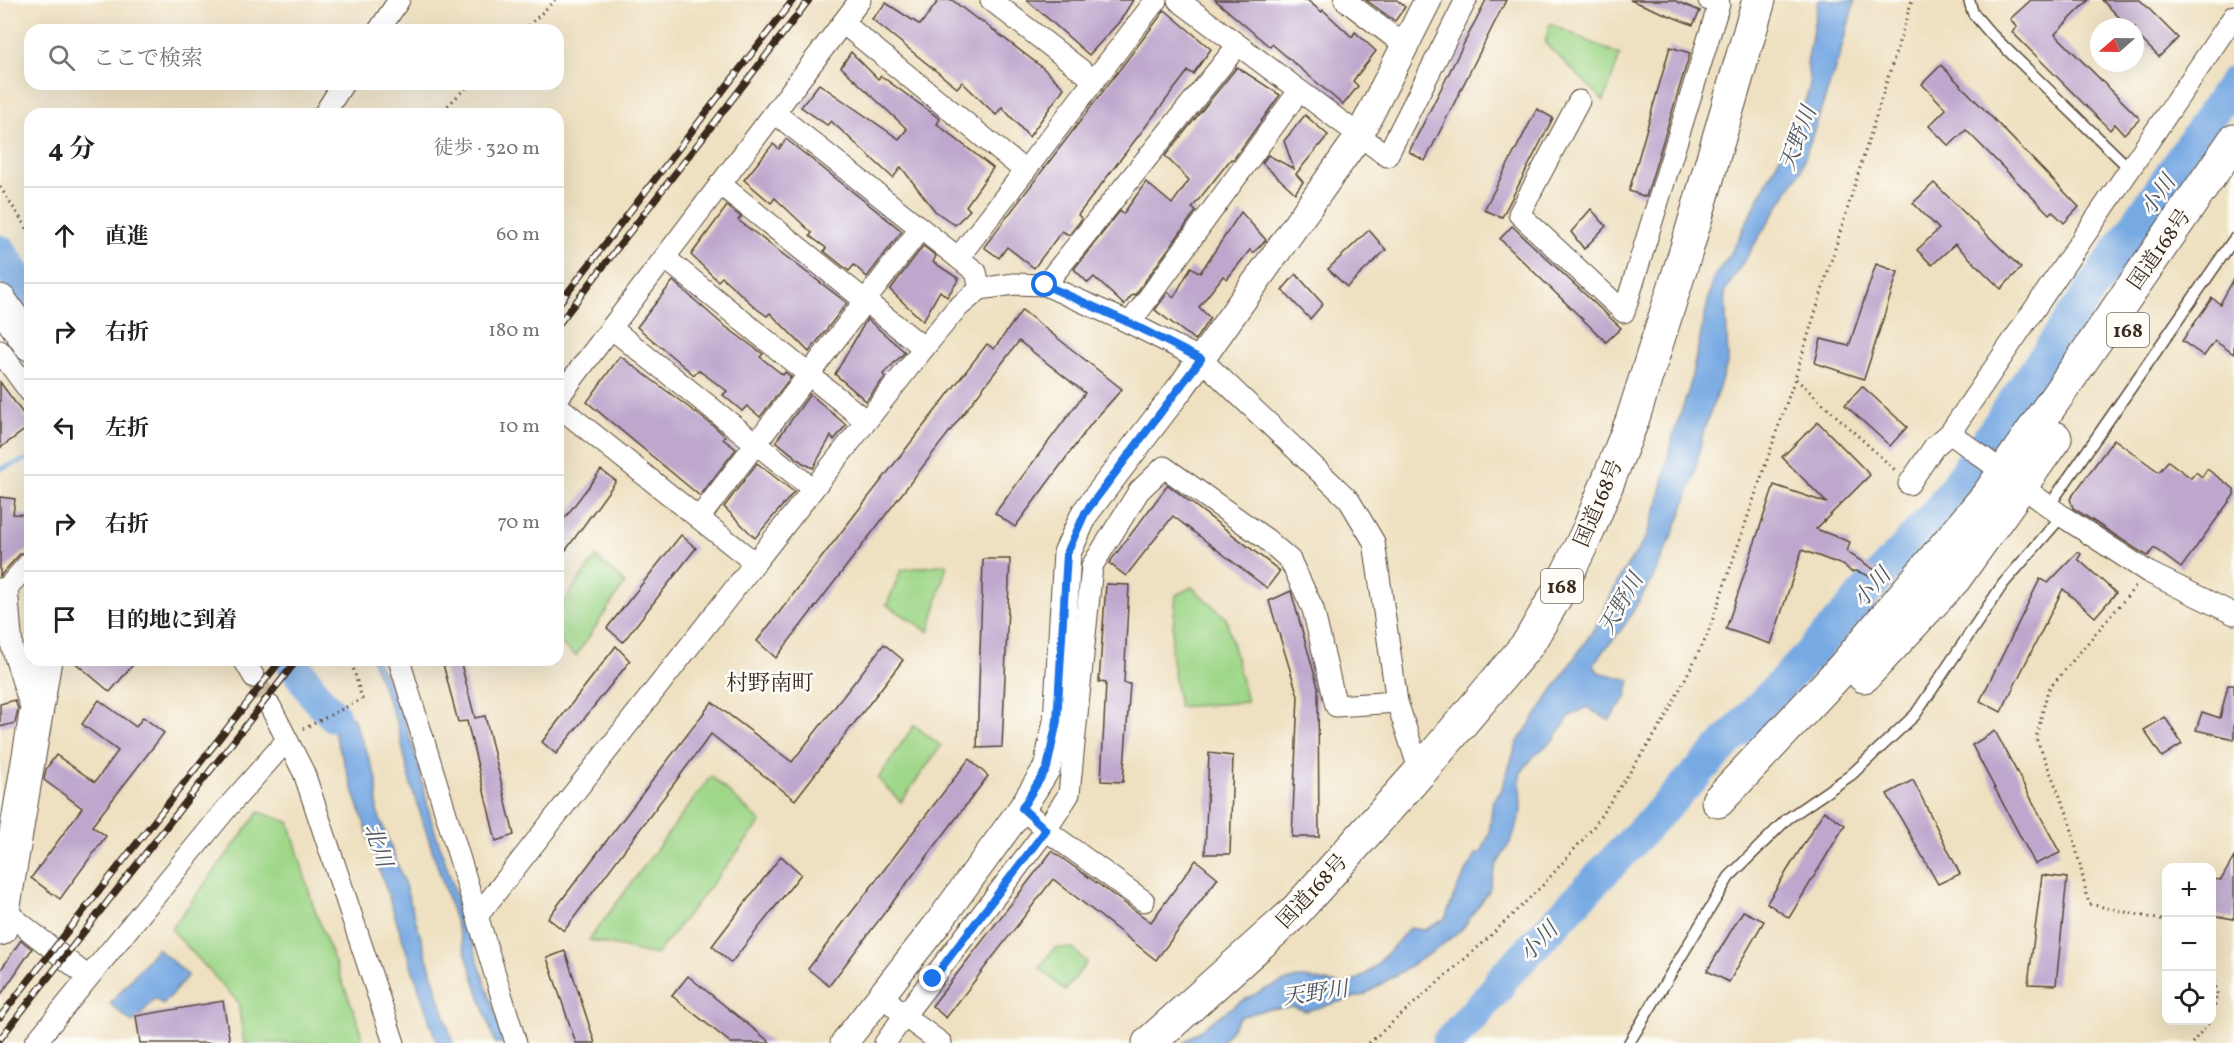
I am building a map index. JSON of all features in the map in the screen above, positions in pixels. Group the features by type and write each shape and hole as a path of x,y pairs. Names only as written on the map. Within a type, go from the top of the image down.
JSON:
{"main road":[{"name":"国道168号","path":"1149,1043 1294,913 1420,772 1528,644 1560,589 1589,529 1632,421 1686,251 1759,0"},
{"name":"国道168号","path":"1725,807 1948,585 2013,479 2234,141"},
{"name":"国道168号","path":"2013,479 2234,174"},
{"path":"0,301 24,335"},
{"path":"1,915 44,666"}],"street":[{"path":"383,24 399,0"},
{"path":"564,390 860,0"},
{"path":"991,0 1094,80"},
{"path":"958,258 1156,0"},
{"path":"1178,0 1387,156 1466,0"},
{"path":"1345,0 1404,45"},
{"path":"844,1043 1022,808 1047,768 1057,721 1067,553 1085,513 1201,359 1359,136 1428,0"},
{"path":"1579,101 1519,214 1624,312 1719,4 1709,0"},
{"path":"1909,484 1934,447 1950,434 2234,16"},
{"path":"843,23 1025,171"},
{"path":"1045,285 1238,45"},
{"path":"328,108 339,90"},
{"path":"1130,323 1299,91"},
{"path":"774,113 976,272 980,289"},
{"path":"720,184 924,348"},
{"path":"699,518 920,229"},
{"path":"665,258 866,421"},
{"path":"478,915 924,348 956,309 980,289 1014,284 1045,285 1130,323 1201,359 1349,500 1374,542 1397,702 1420,772"},
{"path":"611,328 813,489"},
{"path":"0,351 24,384"},
{"path":"564,411 755,563"},
{"path":"1950,434 2056,511 2148,572 2234,614"},
{"path":"885,1043 1046,830 1069,794 1092,566 1138,492 1164,466 1266,539 1290,560 1313,609 1336,706 1397,702"},
{"path":"24,568 4,589 12,646 35,720"},
{"path":"401,666 516,1043"},
{"path":"270,706 304,773 394,1043"},
{"path":"35,1043 287,740"},
{"path":"1022,808 1046,830 1144,901"},
{"path":"1,915 88,977"},
{"path":"882,994 904,1016 941,1043"}],"lane":[{"path":"1969,0 1973,13 1990,33 2129,168"},
{"path":"1629,1043 1730,877 1787,819 1851,775 1915,715 2003,584 2056,511 2234,239"}],"path":[{"path":"530,24 555,0"},
{"path":"1369,1043 1484,942 1544,884 1592,829 1662,724 1707,636 1795,378 1912,0"},
{"path":"445,108 464,90"},
{"path":"0,187 24,224"},
{"path":"1795,378 1909,484"},
{"path":"2148,572 2048,690 2036,738 2069,818 2090,904 2162,920"},
{"path":"306,728 362,699 353,666"},
{"path":"2192,1043 2207,1025"}],"green space":[{"path":"1550,24 1620,55 1604,101 1545,43"},
{"path":"596,557 625,583 576,656 564,646 564,601"},
{"path":"947,564 929,632 887,605 901,570"},
{"path":"1192,587 1226,618 1247,702 1179,707 1171,652 1176,595"},
{"path":"914,725 941,746 901,802 878,779"},
{"path":"711,776 761,822 656,955 589,940"},
{"path":"259,812 289,822 314,908 359,1025 363,1043 244,1043 238,1002 171,929"},
{"path":"1055,948 1072,948 1087,962 1065,991 1039,967"}],"water":[{"name":"天野川","path":"1818,0 1855,0 1840,54 1800,172 1725,291 1728,361 1703,433 1693,480 1680,518 1654,576 1624,626 1593,664 1598,672 1630,680 1626,698 1609,720 1586,707 1569,717 1554,739 1533,757 1520,774 1521,813 1512,839 1496,866 1489,891 1463,928 1437,949 1364,995 1306,1011 1294,1007 1267,1009 1240,1017 1221,1043 1183,1043 1235,1005 1278,984 1300,978 1338,984 1353,981 1380,961 1409,928 1424,930 1445,919 1457,888 1477,853 1481,853 1489,834 1493,800 1501,791 1517,743 1596,626 1621,575 1646,538 1659,501 1671,442 1689,389 1713,278 1730,255 1786,144 1796,131 1810,85 1807,64"},
{"path":"374,666 380,666 397,698 416,756 431,819 505,1043 495,1043 411,785 397,723"},
{"path":"311,677 326,701 353,718 377,779 377,811 404,882 453,1043 437,1043 332,726 301,683"},
{"path":"157,948 188,975 163,1005 155,998 133,1023 110,1004"}],"building":[{"path":"939,0 952,0 979,19 1043,68 1064,88 1029,137 1002,107 996,115 962,82 957,88 872,19 886,3 920,25"},
{"path":"1027,0 1133,0 1120,21 1089,55"},
{"path":"1215,0 1307,0 1322,12 1323,10 1352,37 1355,32 1376,51 1353,81 1358,86 1343,105 1272,44 1270,47"},
{"path":"1366,0 1397,0 1405,7 1395,21"},
{"path":"1486,0 1506,0 1425,161 1409,152"},
{"path":"1630,0 1673,0 1700,11 1693,25"},
{"path":"2031,0 2089,0 2055,34 2090,69 2090,72 2093,72 2140,119 2124,134 2115,124 2110,130 2012,32 2017,27 2010,19"},
{"path":"2102,0 2140,0 2178,38 2159,57 2144,42 2144,18 2120,18"},
{"path":"1165,10 1211,49 1193,74 1188,71 1078,215 1082,219 1069,235 1062,231 1034,268 1007,247 999,258 984,247"},
{"path":"1670,47 1690,53 1646,197 1629,191"},
{"path":"851,52 878,79 881,76 940,119 937,124 993,168 966,206 970,210 955,225 935,211 901,167 893,178 831,121 827,125 801,107 819,84 899,139 907,129 841,67"},
{"path":"1941,65 2079,207 2064,223 2052,211 2049,214 1966,130 1949,146 1929,126 1946,109 1922,84"},
{"path":"1237,67 1280,95 1233,160 1231,159 1192,208 1196,211 1135,295 1133,294 1124,305 1094,277 1088,283 1074,269 1120,211 1123,214 1146,182 1172,204 1189,180 1165,156"},
{"path":"1537,109 1553,118 1502,217 1484,210"},
{"path":"1305,115 1328,135 1296,174 1303,182 1295,193 1262,163 1268,155 1294,169 1284,141"},
{"path":"786,139 902,231 867,277 854,265 849,271 824,251 826,248 810,236 812,233 775,198 771,203 744,180 773,144 779,149"},
{"path":"1934,183 2021,268 2001,289 1955,244 1932,265 1917,250 1939,229 1913,203"},
{"path":"727,206 741,217 738,220 847,303 809,352 770,313 767,316 757,309 722,277 718,281 691,255"},
{"path":"1591,209 1606,226 1584,249 1571,232"},
{"path":"1241,212 1266,240 1253,253 1250,250 1227,279 1223,276 1199,307 1210,318 1195,340 1155,310 1168,292 1174,297 1191,267 1200,273"},
{"path":"1512,226 1621,328 1606,342 1500,239"},
{"path":"1369,230 1386,250 1347,287 1328,269"},
{"path":"923,246 936,256 933,262 959,279 947,297 940,291 923,321 890,290"},
{"path":"1876,264 1898,272 1864,379 1815,363 1821,339 1849,346"},
{"path":"1296,274 1323,304 1310,319 1282,290"},
{"path":"2234,279 2234,354 2215,341 2204,356 2182,341 2212,298 2220,304"},
{"path":"673,281 722,324 763,354 760,357 783,375 785,372 791,377 760,417 747,406 742,411 723,395 727,391 698,370 694,375 637,327"},
{"path":"1022,310 1122,389 1091,424 1015,527 995,513 1085,393 1019,341 776,658 757,641 987,344 994,349"},
{"path":"867,319 905,352 883,374 885,377 866,401 835,374"},
{"path":"620,356 715,427 725,436 723,439 736,449 700,496 587,402"},
{"path":"0,382 24,415 24,430 0,448"},
{"path":"1862,386 1907,427 1890,446 1845,405"},
{"path":"810,394 846,425 834,440 831,436 813,468 803,463 776,441"},
{"path":"1818,422 1870,475 1816,529 1850,542 1847,552 1878,572 1875,578 1856,571 1851,572 1845,566 1802,550 1771,644 1726,629 1774,485 1827,503 1782,457"},
{"path":"2114,439 2159,472 2168,461 2191,478 2196,472 2202,477 2207,469 2234,489 2234,495 2181,568 2154,548 2148,556 2073,508 2070,499"},
{"path":"757,463 794,492 755,538 724,507"},
{"path":"601,470 616,481 564,553 564,519"},
{"path":"1168,485 1280,571 1267,588 1173,516 1126,576 1109,563"},
{"path":"0,497 15,499 13,514 24,515 24,552 0,576"},
{"path":"681,535 696,548 623,642 607,628"},
{"path":"2078,552 2081,554 2078,559 2116,593 2095,617 2063,589 2001,712 1980,701 2040,579 2048,583"},
{"path":"983,559 1010,559 1002,747 977,748"},
{"path":"1106,584 1129,585 1124,683 1130,684 1123,782 1101,781 1106,683 1099,682"},
{"path":"1291,591 1318,687 1319,837 1292,837 1298,696 1269,601"},
{"path":"884,644 903,660 795,800 711,734 564,931 548,918 712,702 792,762"},
{"path":"616,646 630,661 556,754 542,742"},
{"path":"79,666 132,666 110,692"},
{"path":"444,666 462,666 475,718 485,716 514,835 496,841 467,721 458,722"},
{"path":"2228,685 2234,685 2234,739 2196,730 2202,712 2220,718"},
{"path":"15,700 18,709 15,723 0,727 0,704"},
{"path":"99,700 136,727 143,717 164,733 92,826 106,836 60,899 31,878 82,808 44,780 46,769 56,755 95,782 118,751 82,724"},
{"path":"2165,717 2182,744 2162,757 2144,730"},
{"path":"1995,731 2060,853 2035,864 1972,745"},
{"path":"1209,753 1233,756 1230,854 1205,854"},
{"path":"969,759 988,776 829,986 808,969"},
{"path":"1913,780 1960,874 1938,884 1887,794"},
{"path":"1824,811 1845,825 1789,918 1767,903"},
{"path":"1052,851 1151,922 1196,860 1218,878 1156,960 1053,879 946,1018 932,1006"},
{"path":"781,856 801,874 731,963 712,946"},
{"path":"2234,857 2234,919 2216,916 2216,880 2221,880"},
{"path":"2042,875 2067,878 2056,985 2028,984"},
{"path":"1743,911 1764,921 1729,982 1707,971"},
{"path":"21,940 32,949 0,996 0,971"},
{"path":"565,951 595,1043 576,1043 547,958"},
{"path":"688,976 771,1043 731,1043 672,996"},
{"path":"223,1001 230,1043 140,1043 136,1016"}],"waterway":[{"name":"小川","path":"1448,1043 1498,987 1500,981 1811,653 1940,509 2234,82"},
{"name":"北川","path":"0,251 24,289"},
{"path":"0,469 24,460"},
{"name":"北川","path":"295,666 316,697 334,716"}],"tunnel":[{"path":"254,677 270,706"}],"railway":[{"path":"564,297 793,0"},
{"path":"564,317 809,0"},
{"path":"0,1017 276,666"},
{"path":"0,1039 292,666"}],"district":[{"name":"村野南町","path":"770,682"}],"route":[{"path":"933,979 1046,830 1022,808 1047,768 1057,721 1067,553 1085,513 1201,359 1130,323 1045,285"}]}
